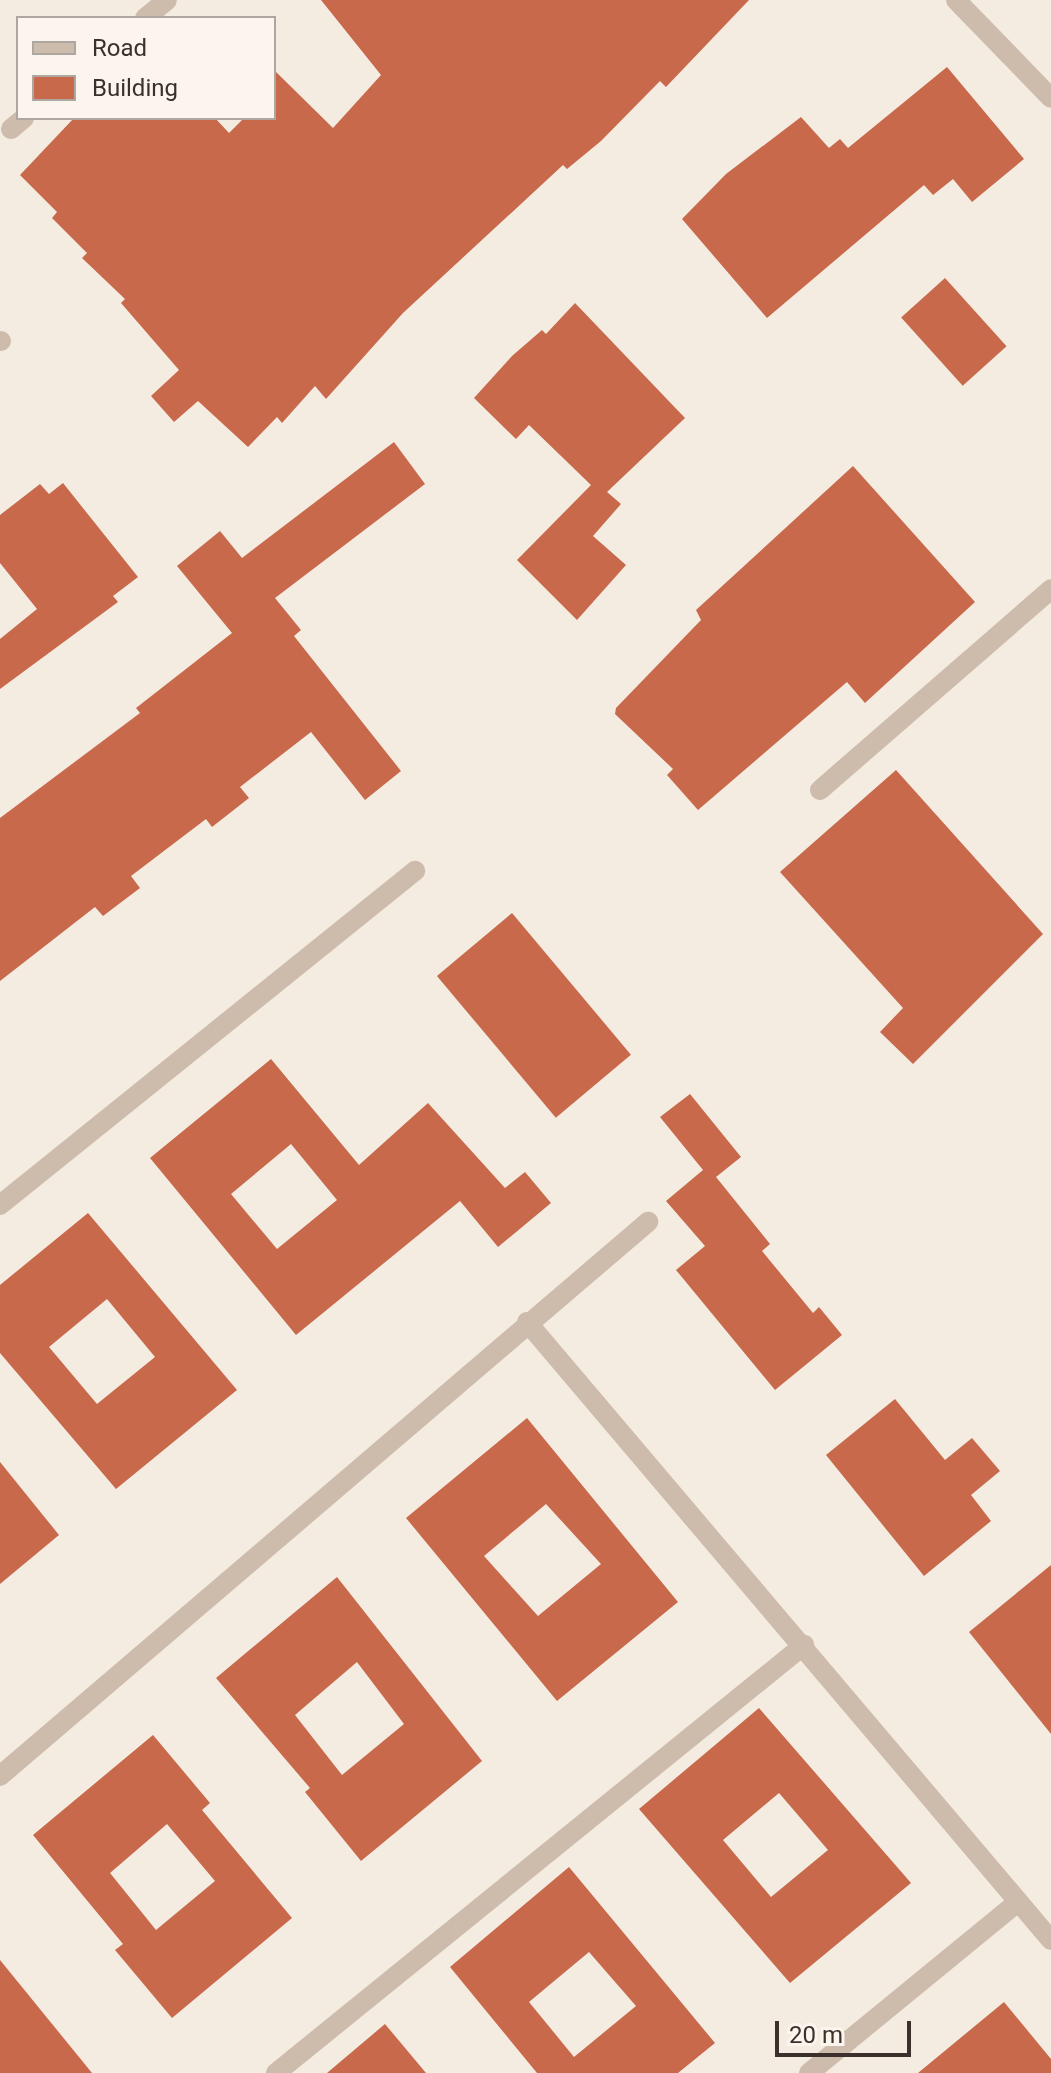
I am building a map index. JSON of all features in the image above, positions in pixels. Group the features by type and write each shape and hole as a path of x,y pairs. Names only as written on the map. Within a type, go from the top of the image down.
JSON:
{"street":[{"path":"147,16 167,0"},
{"path":"956,0 1051,98"},
{"path":"820,790 1051,589"},
{"path":"0,1205 415,871"},
{"path":"0,1776 527,1322 648,1222"},
{"path":"527,1322 1051,1940"},
{"path":"276,2073 804,1645"},
{"path":"809,2073 1018,1902"}],"building":[{"path":"321,0 749,0 666,87 660,81 601,141 567,169 563,165 403,313 326,399 315,386 282,423 277,417 248,447 198,401 174,422 151,396 179,370 121,303 125,299 82,258 87,253 52,218 57,212 20,175 72,120 217,120 229,133 242,120 276,120 276,72 333,128 381,75"},
{"path":"947,67 1024,159 972,202 953,179 933,195 924,185 767,318 682,219 726,174 801,117 829,148 840,139 848,148"},
{"path":"945,278 1007,346 963,386 901,317"},
{"path":"575,303 685,418 607,492 621,504 593,536 626,565 577,620 517,560 591,485 529,425 516,439 474,398 512,356 542,330 546,334"},
{"path":"394,442 425,484 275,598 301,630 294,636 401,771 365,800 311,732 240,787 249,798 212,827 206,819 131,876 140,888 103,916 95,907 0,981 0,818 140,713 136,708 232,633 177,566 220,531 242,558"},
{"path":"853,466 975,602 865,703 847,682 698,810 667,775 673,769 615,714 616,708 701,620 696,610"},
{"path":"63,483 138,577 113,596 118,602 0,689 0,639 37,609 0,563 0,515 40,484 49,494"},
{"path":"896,770 1043,934 913,1064 880,1032 903,1008 780,872"},
{"path":"512,913 631,1055 556,1118 437,976"},
{"path":"271,1059 359,1165 428,1103 505,1188 525,1172 551,1203 498,1247 460,1201 296,1335 150,1158","holes":["291,1144 337,1200 277,1249 231,1194"]},
{"path":"690,1094 741,1157 716,1177 770,1244 762,1251 813,1313 819,1307 842,1335 775,1390 676,1270 705,1246 666,1201 703,1170 660,1117"},
{"path":"88,1213 237,1390 116,1489 0,1353 0,1285","holes":["107,1299 155,1357 97,1404 49,1347"]},
{"path":"895,1399 945,1460 972,1438 1000,1471 971,1495 991,1521 924,1576 826,1455"},
{"path":"527,1418 678,1602 557,1701 406,1518","holes":["546,1504 601,1564 538,1616 484,1556"]},
{"path":"0,1462 59,1535 0,1584"},
{"path":"1051,1565 1051,1734 969,1632"},
{"path":"337,1577 482,1761 361,1861 305,1792 310,1788 216,1678","holes":["357,1662 404,1724 342,1775 295,1715"]},
{"path":"759,1708 911,1883 790,1983 639,1809","holes":["779,1793 828,1850 771,1897 723,1840"]},
{"path":"153,1735 210,1803 202,1810 292,1918 172,2018 115,1950 123,1944 33,1835","holes":["167,1824 215,1881 156,1930 110,1873"]},
{"path":"569,1867 715,2043 678,2073 537,2073 450,1967","holes":["589,1952 636,2006 574,2057 529,2002"]},
{"path":"0,1960 92,2073 0,2073"},
{"path":"1004,2002 1051,2059 1051,2073 918,2073"},
{"path":"385,2024 426,2073 327,2073"}]}
